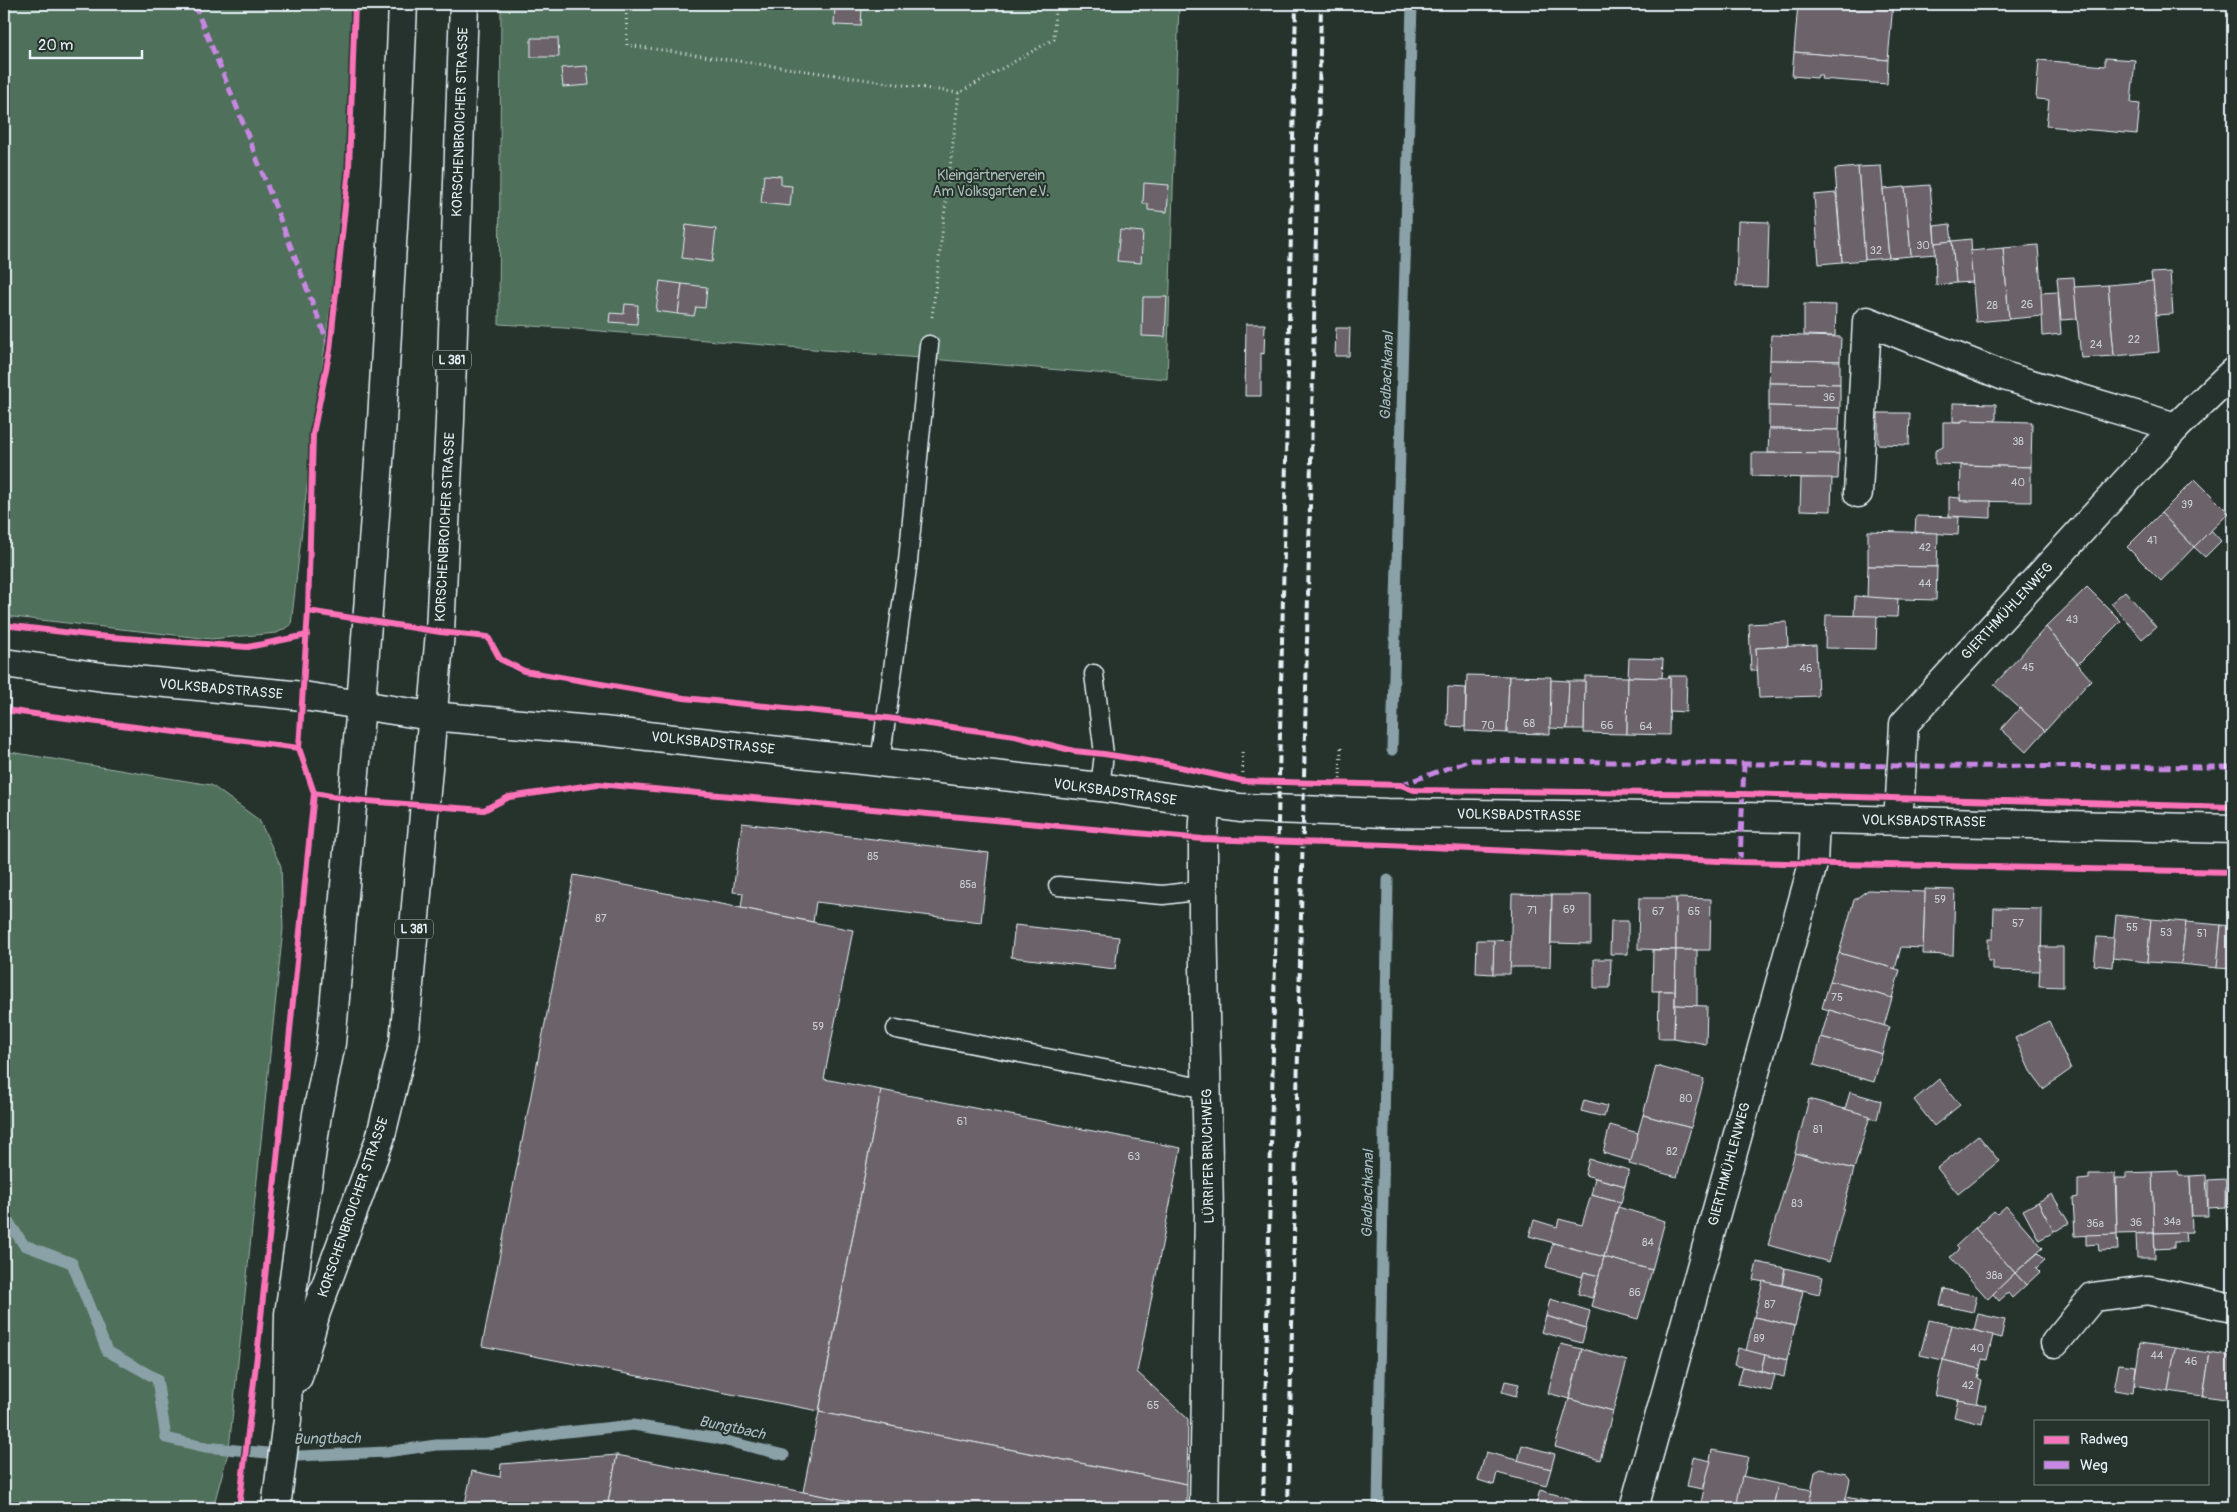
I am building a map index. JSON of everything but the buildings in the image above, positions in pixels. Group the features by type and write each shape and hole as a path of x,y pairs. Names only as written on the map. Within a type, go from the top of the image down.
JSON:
{"main road":[{"name":"KORSCHENBROICHER STRASSE","path":"277,1502 287,1420 290,1314 317,1114 331,1042 361,705 382,421 396,174 403,4"},
{"name":"KORSCHENBROICHER STRASSE","path":"287,1420 316,1312 380,1139 404,1042 426,807 431,716 440,632 464,4"},
{"path":"1858,493 1867,321 2004,376 2176,427"},
{"name":"GIERTHMÜHLENWEG","path":"1897,820 1904,724 2176,427 2233,372"},
{"name":"VOLKSBADSTRASSE","path":"4,663 103,677 303,696 431,716 604,731 880,762 1100,788 1240,808 1387,813 1897,820 2233,828"},
{"name":"LÜRRIPER BRUCHWEG","path":"1204,1508 1209,1212 1204,890 1205,804"},
{"name":"GIERTHMÜHLENWEG","path":"1634,1508 1813,864 1815,819"},
{"path":"2054,1343 2093,1297 2148,1290 2233,1308"}],"lane":[{"path":"880,762 908,561 929,345"},
{"path":"1094,674 1104,754 1100,788"},
{"path":"1058,886 1163,895 1204,890"},
{"path":"896,1029 1207,1089"}],"path":[{"path":"626,4 627,46 959,93 1054,39 1054,4"},
{"path":"929,345 959,93"},
{"path":"1242,747 1243,781"},
{"path":"1340,782 1341,747"}],"green space":[{"path":"4,4 355,4 349,168 313,434 291,625 277,633 211,639 4,616"},
{"name":"Kleingärtnerverein Am Volksgarten e.V.","path":"501,4 1179,4 1167,379 499,324"},
{"path":"4,751 211,785 259,820 281,866 283,929 229,1449 213,1508 4,1508"}],"waterway":[{"name":"Gladbachkanal","path":"1392,750 1412,4"},
{"name":"Gladbachkanal","path":"1378,1508 1388,880"},
{"name":"Bungtbach","path":"4,1215 24,1245 72,1263 107,1351 157,1379 166,1438 205,1447 299,1456 386,1452 436,1445 487,1444 557,1433 633,1425 714,1438 784,1455"}],"railway":[{"path":"1263,1508 1296,4"},
{"path":"1288,1508 1321,4"}],"marked path":[{"path":"194,4 236,105 328,343"},
{"path":"1400,785 1471,760 1901,766 2233,767"},
{"path":"1740,862 1744,764"}],"cycle path":[{"path":"239,1508 258,1347 314,793 299,748 308,611 313,434 330,350 349,168 355,4"},
{"path":"308,611 440,632 488,637 500,659 524,671 684,698 887,718 1015,736 1074,751 1166,764 1243,781 1401,785 1414,790 1743,794 2233,807"},
{"path":"4,625 97,636 248,647 307,635"},
{"path":"4,710 299,748"},
{"path":"314,793 353,800 484,810 509,797 598,784 1203,839 1388,845 1740,862 2233,872"}]}
